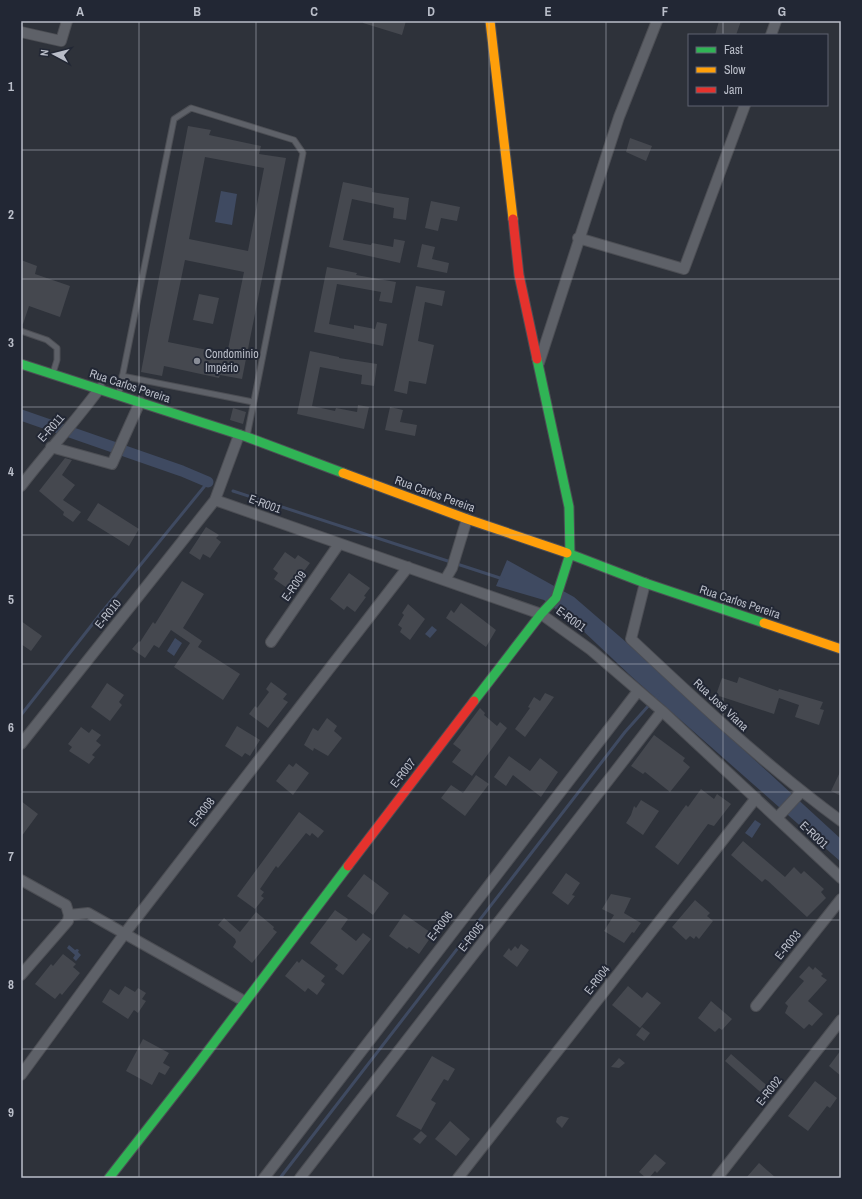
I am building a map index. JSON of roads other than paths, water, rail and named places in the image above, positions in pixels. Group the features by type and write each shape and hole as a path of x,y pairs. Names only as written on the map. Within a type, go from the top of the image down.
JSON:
{"street":[{"path":"21,32 61,41 67,21"},
{"name":"E-R007","path":"109,1178 192,1072 244,1000 541,614 556,598 570,554 569,507 519,275 490,21"},
{"path":"538,365 618,117 657,21"},
{"path":"771,34 776,21"},
{"path":"578,238 684,269 745,106"},
{"name":"Rua Carlos Pereira","path":"21,364 119,394 243,436 570,554 645,583 841,649"},
{"name":"E-R011","path":"21,486 51,447 68,430 100,388"},
{"path":"51,447 112,464 140,402"},
{"name":"E-R010","path":"21,744 215,500 243,436"},
{"name":"E-R001","path":"215,500 541,614 591,650 662,711 841,878"},
{"path":"445,580 452,568 467,518"},
{"name":"E-R009","path":"271,642 339,544"},
{"name":"E-R008","path":"21,1075 125,933 408,567"},
{"name":"Rua José Viana","path":"645,583 631,639 729,731 801,792 841,821"},
{"name":"E-R006","path":"264,1178 638,691"},
{"name":"E-R005","path":"300,1178 662,711"},
{"path":"778,818 801,792"},
{"name":"E-R004","path":"458,1178 756,798"},
{"path":"21,880 66,905 70,915 68,921 21,975"},
{"name":"E-R003","path":"756,1006 841,900"},
{"path":"70,915 88,913 244,1000"},
{"name":"E-R002","path":"717,1178 841,1020"}],"lane":[{"path":"119,394 174,119 191,108 294,140 302,153 253,402 243,436"},
{"path":"21,331 47,340 57,348 57,360 53,374"},
{"path":"122,376 253,402"}],"water":[{"path":"221,191 237,194 232,225 215,222"},
{"path":"507,560 574,597 626,642 841,839 841,862 632,677 581,629 544,600 496,586"},
{"path":"432,626 437,630 430,638 425,634"},
{"path":"175,638 182,643 174,656 167,651"},
{"path":"755,820 761,824 752,838 745,833"},
{"path":"69,945 75,950 79,950 78,952 81,955 76,961 73,958 75,955 67,948"}],"waterway":[{"path":"21,415 182,471 208,482"},
{"path":"21,715 102,612 208,482"},
{"path":"233,491 503,579"},
{"path":"280,1178 625,732 658,695"}],"place":[{"name":"Condominio Império","path":"197,361"}]}
